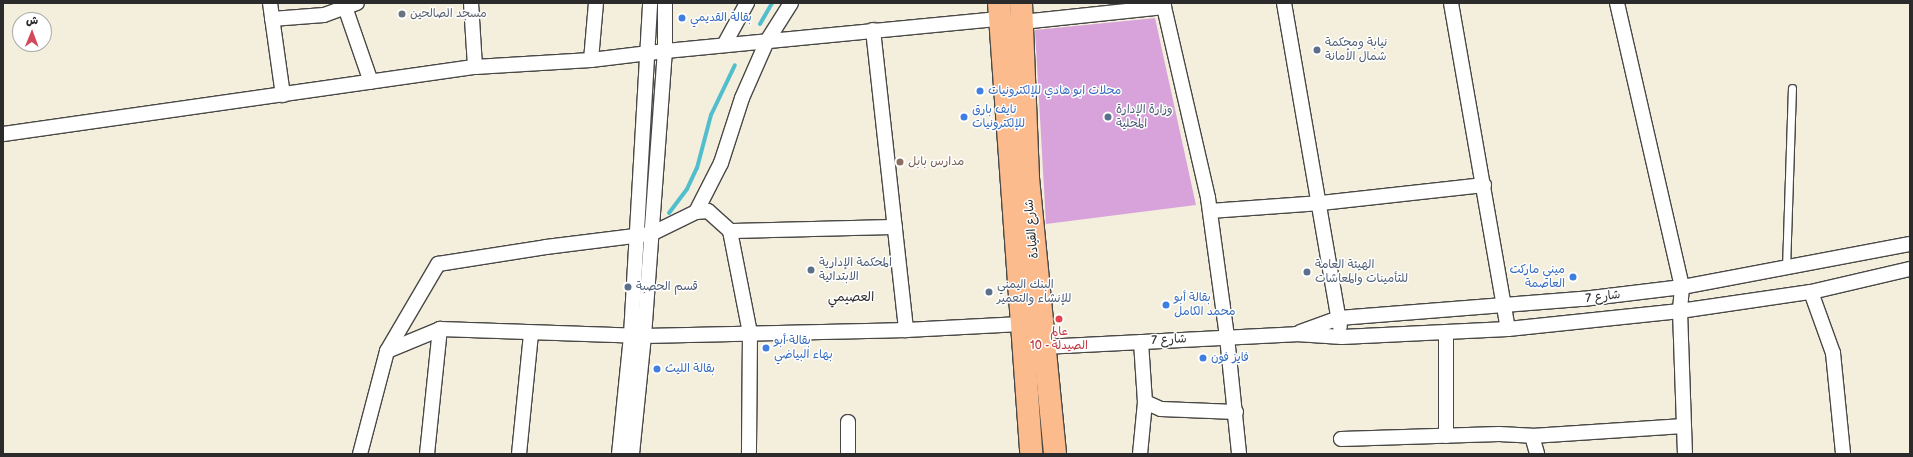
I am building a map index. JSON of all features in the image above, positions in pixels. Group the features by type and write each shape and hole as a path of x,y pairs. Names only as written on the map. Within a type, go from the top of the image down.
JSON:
{"main road":[{"name":"شارع القيادة","path":"999,11 1031,454"},
{"name":"شارع القيادة","path":"1022,12 1028,178 1043,347 1055,454"}],"street":[{"path":"270,3 283,95"},
{"path":"471,3 475,68"},
{"path":"591,60 596,3"},
{"path":"632,454 638,336 636,236 649,53 650,3"},
{"path":"619,454 638,336 651,234 665,51 665,3"},
{"path":"724,45 747,3"},
{"path":"696,212 721,163 742,98 767,41 791,3"},
{"path":"1284,3 1321,203 1342,337"},
{"path":"1451,3 1506,305 1508,328"},
{"path":"1617,3 1682,287 1680,311 1685,454"},
{"path":"272,19 351,5 371,82"},
{"path":"1022,12 1164,5 1210,211 1236,412 1239,454"},
{"path":"3,134 475,68 591,60 873,30 999,11"},
{"path":"873,30 906,330"},
{"path":"1210,211 1321,203 1484,185"},
{"path":"360,454 387,351 438,264 651,234 696,212 708,211 730,231 750,333 749,454"},
{"path":"730,231 895,227"},
{"name":"شارع 7","path":"1296,334 1339,318 1583,299 1682,287 1910,244"},
{"name":"شارع 7","path":"1043,347 1296,334 1342,337 1446,334 1680,311 1811,292 1910,269"},
{"path":"1811,292 1833,353 1843,454"},
{"path":"387,351 440,329 638,336 906,330 1022,324"},
{"path":"427,454 440,329"},
{"path":"519,454 531,333"},
{"path":"1446,334 1446,436"},
{"path":"1140,454 1146,402 1141,342"},
{"path":"1146,402 1161,409 1236,412"},
{"path":"848,422 848,454"},
{"path":"1341,439 1446,436 1532,436 1684,426"},
{"path":"1532,436 1537,454"}],"lane":[{"path":"1786,268 1792,88"}],"building":[{"name":"وزارة الإدارة المحلية","path":"1155,18 1196,205 1046,224 1035,30"}],"waterway":[{"path":"760,24 772,3"},
{"path":"669,213 687,189 697,168 711,115 735,65"}],"place":[{"name":"مسجد الصالحين","path":"402,14"},
{"name":"بقالة القديمي","path":"682,18"},
{"name":"نيابة ومحكمة شمال الأمانة","path":"1317,50"},
{"name":"محلات ابو هادي للإلكترونيات","path":"980,91"},
{"name":"نايف بارق للإلكترونيات","path":"964,117"},
{"name":"وزارة الإدارة المحلية","path":"1108,117"},
{"name":"مدارس بابل","path":"900,162"},
{"name":"المحكمة الإدارية الابتدائية","path":"811,270"},
{"name":"الهيئة العامة للتأمينات والمعاشات","path":"1307,272"},
{"name":"ميني ماركت العاصمة","path":"1573,277"},
{"name":"قسم الحصبة","path":"628,287"},
{"name":"البنك اليمني للإنشاء والتعمير","path":"989,292"},
{"name":"بقالة أبو محمد الكامل","path":"1166,305"},
{"name":"عالم الصيدلة - 10","path":"1059,319"},
{"name":"بقالة أبو بهاء البياضي","path":"766,348"},
{"name":"فايز فون","path":"1203,358"},
{"name":"بقالة الليث","path":"657,369"}],"district":[{"name":"العصيمي","path":"851,297"}]}
